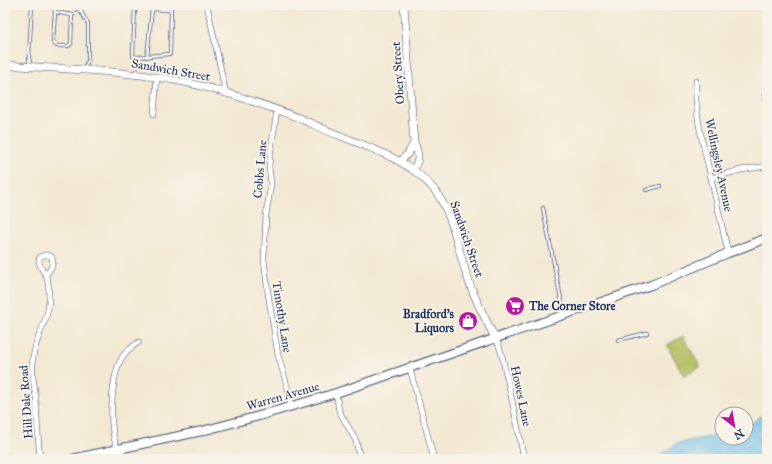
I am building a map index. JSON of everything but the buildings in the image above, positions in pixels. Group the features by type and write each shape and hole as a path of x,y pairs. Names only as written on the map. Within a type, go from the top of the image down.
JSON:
{"main road":[{"path":"495,338 651,285 767,238"},
{"name":"Warren Avenue","path":"72,459 202,431 291,407 410,369 495,338"}],"street":[{"path":"207,5 226,94"},
{"name":"Obery Street","path":"400,162 411,150 414,143 404,5"},
{"name":"Sandwich Street","path":"5,65 136,74 190,84 277,110 400,162 413,170 432,187 445,208 471,287 495,338"},
{"path":"154,114 157,78"},
{"name":"Wellingsley Avenue","path":"696,82 695,89 703,146 728,253"},
{"path":"767,87 767,115"},
{"name":"Cobbs Lane","path":"265,230 271,184 270,156 277,110"},
{"name":"Obery Street","path":"413,139 418,154 418,160 413,170"},
{"path":"711,178 741,170 767,166"},
{"name":"Timothy Lane","path":"265,230 265,268 271,311 278,355 288,390 291,407"},
{"name":"Hill Dale Road","path":"40,459 33,360 38,338 48,309 49,292 46,275"},
{"name":"Howes Lane","path":"495,338 499,344 514,407 524,459"},
{"path":"122,459 122,455 115,441 112,417 112,395 115,376 123,355 139,342"},
{"path":"410,369 434,459"},
{"path":"336,393 339,411 356,441 360,459"}],"lane":[{"path":"30,66 29,55 32,5"},
{"path":"54,5 53,42 57,46 68,46 71,44 72,15"},
{"path":"77,5 88,24 88,61 83,70"},
{"path":"135,5 133,56 137,57 170,54 171,5"},
{"path":"147,56 152,9 171,10"},
{"path":"55,12 72,15 80,11"},
{"path":"136,74 137,57"},
{"path":"646,190 660,186"},
{"path":"543,208 564,314"},
{"path":"618,340 647,333"}],"green space":[{"path":"683,336 700,367 684,376 667,345"}],"water":[{"path":"767,412 767,459 654,459 678,443 714,436 714,446 754,446 754,421"}],"place":[{"name":"The Corner Store","path":"515,306"},
{"name":"Bradford's Liquors","path":"468,321"}]}
